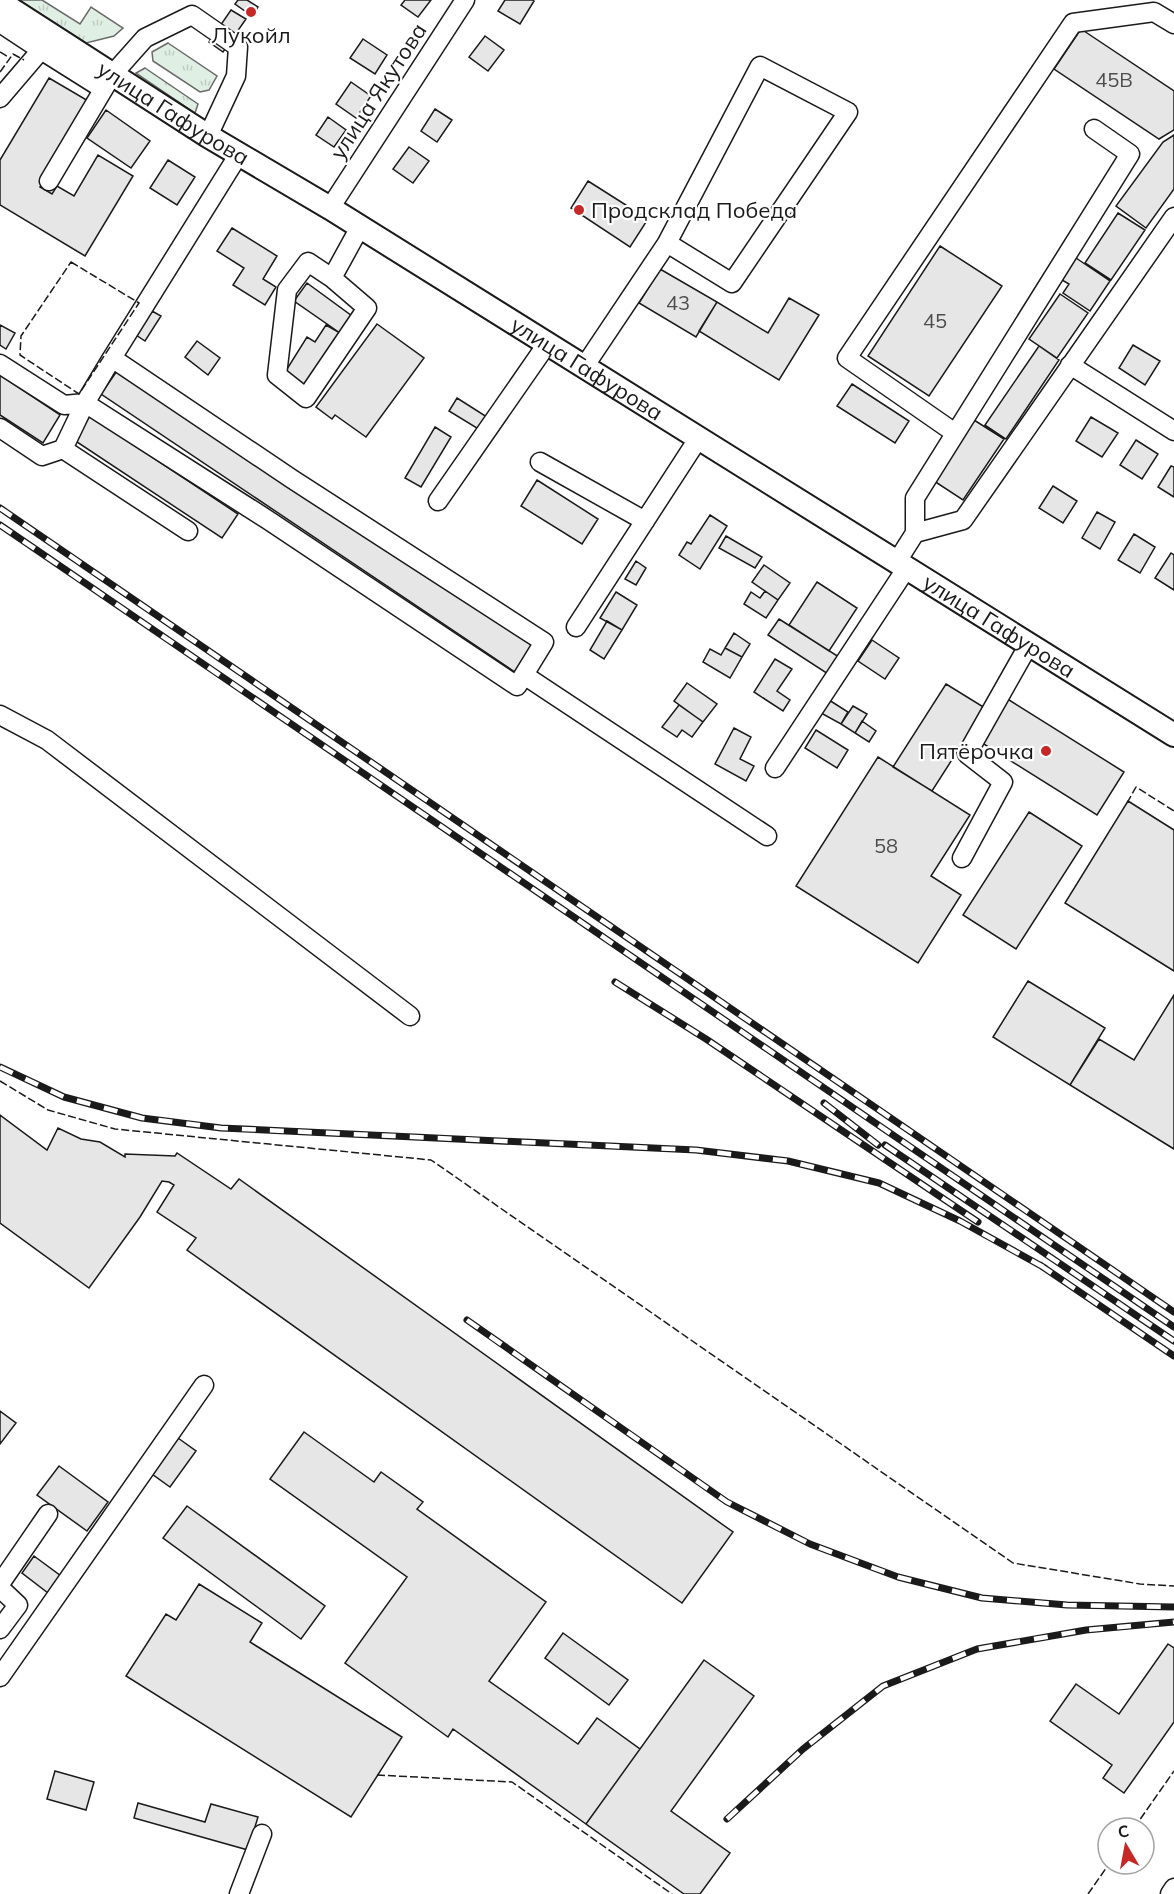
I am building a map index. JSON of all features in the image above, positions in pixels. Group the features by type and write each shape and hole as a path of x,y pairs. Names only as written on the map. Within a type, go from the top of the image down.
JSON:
{"main road":[{"name":"улица Гафурова","path":"0,2 107,82 208,136 330,208 1028,646 1174,735"}],"street":[{"name":"улица Якутова","path":"330,208 465,0"},
{"path":"955,433 847,358 1073,23 1154,12 1174,24"},
{"path":"49,181 107,82 146,38 192,15 238,47 236,75 208,136"},
{"path":"0,23 40,50 107,82"},
{"path":"0,98 40,50"},
{"path":"584,367 667,243 760,66 848,111 732,283 667,243"},
{"path":"776,768 901,566 915,532 915,498 1130,154 1094,129"},
{"path":"0,428 42,456 63,449 112,358 239,154"},
{"path":"915,532 963,520 1174,217"},
{"path":"332,278 360,227"},
{"path":"308,262 332,278 367,308 306,398 276,375 287,290 308,262"},
{"path":"438,501 547,344"},
{"path":"0,364 64,405 86,403 268,520 517,686 544,642 292,479 112,358"},
{"path":"1070,365 1174,430"},
{"path":"576,627 698,439"},
{"path":"63,449 188,531"},
{"path":"540,462 645,520"},
{"path":"962,858 1003,782 967,754 1028,646"},
{"path":"524,675 767,836"},
{"path":"0,715 47,740 410,1016"},
{"path":"0,1677 204,1385"},
{"path":"0,1629 18,1605 0,1586 48,1514"},
{"path":"240,1894 262,1834"},
{"path":"1170,1894 1174,1888"}],"green space":[{"path":"19,0 42,0 80,24 91,7 123,28 114,36 86,43"},
{"path":"168,43 217,76 209,90 200,92 153,61 152,52"},
{"path":"145,68 198,104 195,113 136,73"}],"building":[{"name":"Лукойл","path":"238,0 247,0 258,7 252,16 235,4"},
{"path":"405,0 431,0 418,17 401,5"},
{"path":"505,0 534,1 520,24 498,11"},
{"path":"231,10 246,19 223,52 209,42"},
{"path":"1081,29 1174,91 1174,130 1159,139 1054,69"},
{"path":"485,36 504,50 488,71 469,57"},
{"path":"363,39 387,55 375,74 350,58"},
{"path":"49,78 90,102 40,187 52,194 57,186 74,196 98,155 133,176 85,256 0,205 0,160"},
{"path":"351,82 371,96 356,118 336,104"},
{"path":"435,109 452,120 437,142 421,131"},
{"path":"106,110 150,141 131,168 87,138"},
{"path":"328,117 346,130 334,147 316,135"},
{"path":"1174,135 1174,189 1146,228 1116,206 1163,142"},
{"path":"409,147 429,161 413,183 393,169"},
{"path":"168,160 195,177 177,205 150,188"},
{"path":"588,181 648,219 630,247 571,208"},
{"path":"1118,213 1145,230 1111,280 1085,263"},
{"path":"232,228 277,256 263,279 276,287 265,305 233,285 244,268 217,251"},
{"path":"940,246 1002,286 929,396 868,356"},
{"path":"1076,258 1110,281 1090,311 1063,293 1069,284 1062,280"},
{"path":"660,269 717,302 696,337 639,303"},
{"path":"307,283 352,316 340,333 294,301"},
{"path":"1060,294 1088,313 1057,358 1029,339"},
{"path":"789,298 819,315 779,380 699,331 717,302 768,333"},
{"path":"152,311 161,316 145,341 136,335"},
{"path":"377,324 424,358 366,437 335,415 332,419 316,407"},
{"path":"0,325 15,333 6,349 0,345"},
{"path":"326,325 340,333 304,391 282,377 307,337 315,342"},
{"path":"197,341 220,358 208,375 185,357"},
{"path":"1133,345 1160,361 1145,385 1119,368"},
{"path":"1039,346 1059,360 1006,439 985,425"},
{"path":"119,368 533,643 515,672 101,394"},
{"path":"0,375 60,415 43,443 0,415"},
{"path":"852,384 909,421 895,443 837,406"},
{"path":"457,398 487,417 480,430 449,411"},
{"path":"90,416 238,514 222,538 74,440"},
{"path":"1091,417 1118,433 1102,457 1076,441"},
{"path":"974,420 1004,439 963,500 934,481"},
{"path":"435,427 451,437 421,487 405,478"},
{"path":"1136,440 1158,454 1142,479 1120,465"},
{"path":"1171,466 1174,467 1174,497 1158,487"},
{"path":"537,480 598,519 582,544 521,506"},
{"path":"1053,486 1077,501 1063,523 1039,508"},
{"path":"1097,512 1115,522 1100,549 1082,538"},
{"path":"710,515 727,526 700,569 679,555 687,542 691,544"},
{"path":"1134,534 1155,547 1140,573 1118,560"},
{"path":"726,536 762,557 755,568 719,548"},
{"path":"1171,553 1174,555 1174,590 1155,578"},
{"path":"636,561 646,568 636,585 625,579"},
{"path":"764,565 790,583 778,600 752,582"},
{"path":"817,582 857,608 829,651 789,625"},
{"path":"765,591 778,600 766,618 744,604 751,592 760,598"},
{"path":"616,592 637,605 622,630 600,618"},
{"path":"779,619 839,657 828,674 768,635"},
{"path":"607,621 622,630 604,659 590,650"},
{"path":"734,633 750,644 742,657 725,648"},
{"path":"872,640 899,658 885,679 858,661"},
{"path":"725,648 742,657 730,678 703,662 710,649 721,655"},
{"path":"775,659 792,669 777,691 790,700 783,711 754,692"},
{"path":"687,683 717,704 703,722 674,701"},
{"path":"946,684 985,708 932,791 893,767"},
{"path":"1006,698 1124,772 1097,815 979,741"},
{"path":"829,700 848,712 841,724 821,713"},
{"path":"679,705 703,722 692,737 682,730 677,737 662,727"},
{"path":"853,706 867,714 855,733 841,724"},
{"path":"862,721 876,731 869,742 855,733"},
{"path":"734,728 751,737 740,759 754,766 746,781 715,764"},
{"path":"816,730 848,750 837,768 805,748"},
{"path":"878,757 970,815 931,876 961,895 918,963 796,886"},
{"path":"1128,801 1174,830 1174,971 1065,903"},
{"path":"1029,812 1082,846 1016,949 963,915"},
{"path":"1028,981 1105,1028 1070,1085 993,1037"},
{"path":"1174,995 1174,1149 1070,1085 1099,1039 1134,1060"},
{"path":"0,1115 47,1150 58,1128 81,1139 100,1142 125,1157 125,1154 175,1156 177,1153 231,1189 239,1179 733,1532 682,1603 187,1250 196,1238 157,1212 174,1185 169,1182 162,1181 140,1217 89,1288 0,1223"},
{"path":"0,1411 16,1423 0,1444"},
{"path":"304,1432 374,1482 381,1472 423,1502 417,1509 546,1602 489,1681 578,1744 597,1718 640,1749 586,1824 453,1729 448,1737 345,1663 407,1577 270,1479"},
{"path":"178,1438 196,1451 170,1487 152,1474"},
{"path":"59,1466 108,1502 87,1531 37,1495"},
{"path":"187,1506 325,1606 301,1639 163,1538"},
{"path":"34,1556 61,1576 48,1593 22,1573"},
{"path":"199,1584 262,1623 250,1642 402,1737 351,1817 126,1676 166,1614 176,1620"},
{"path":"563,1633 628,1680 609,1705 545,1658"},
{"path":"1168,1644 1174,1648 1174,1722 1124,1793 1103,1778 1112,1765 1050,1721 1076,1684 1119,1714"},
{"path":"704,1660 754,1696 671,1811 730,1853 700,1894 684,1894 586,1824"},
{"path":"55,1771 94,1782 86,1810 47,1799"},
{"path":"138,1803 205,1822 211,1804 258,1817 248,1850 134,1818"}],"railway":[{"path":"0,508 1174,1312"},
{"path":"0,525 1174,1327"},
{"path":"615,982 706,1039 978,1222"},
{"path":"0,1067 64,1097 142,1118 221,1128 696,1150 788,1161 879,1183 960,1221 1045,1268"},
{"path":"824,1103 878,1145"},
{"path":"885,1145 1174,1341"},
{"path":"1040,1265 1174,1356"},
{"path":"467,1320 727,1502 810,1544 898,1577 982,1598 1067,1605 1174,1607"},
{"path":"727,1819 803,1749 883,1686 977,1649 1086,1630 1174,1622"}],"fence":[{"path":"0,52 10,58"},
{"path":"0,72 13,54 24,60"},
{"path":"71,262 139,303 79,394 20,355 21,336 71,262"},
{"path":"1127,803 1136,787 1174,811"},
{"path":"0,1081 48,1110 115,1129 431,1160 1013,1563 1140,1584 1174,1586"},
{"path":"1142,1816 1174,1771"},
{"path":"377,1775 512,1782 672,1894"},
{"path":"1088,1894 1101,1876"}],"place":[{"name":"Лукойл","path":"251,12"},
{"name":"Продсклад Победа","path":"579,210"},
{"name":"Пятёрочка","path":"1046,751"}]}
